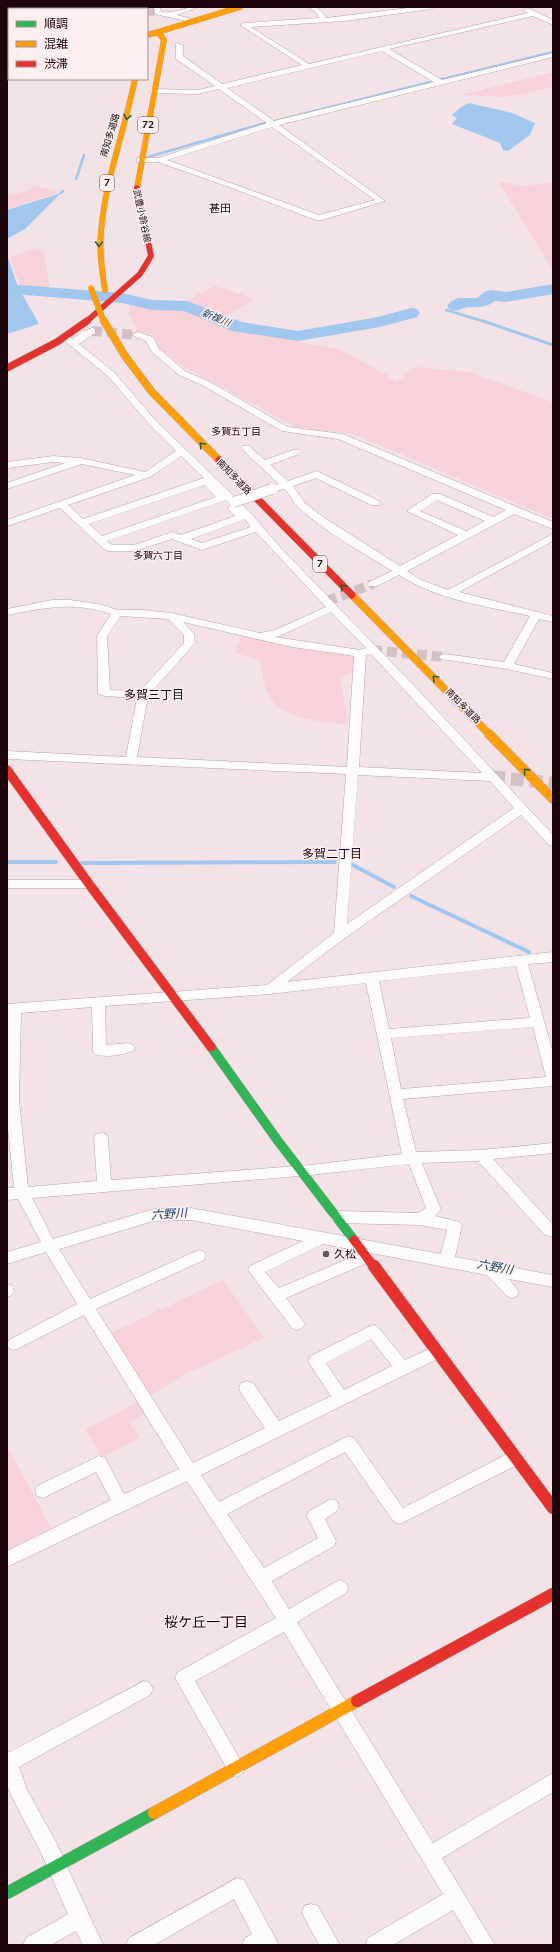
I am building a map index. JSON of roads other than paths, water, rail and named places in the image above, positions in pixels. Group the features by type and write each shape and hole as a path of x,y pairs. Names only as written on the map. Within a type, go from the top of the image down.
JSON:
{"main road":[{"path":"148,35 240,7"},
{"name":"武豊小鈴谷線","path":"7,368 65,337 117,296 142,272 151,256 136,191 140,160 164,40 158,32"},
{"name":"南知多道路","path":"115,313 105,290 99,254 100,227 105,191 124,128 135,80"},
{"name":"南知多道路","path":"90,285 102,317 113,339 128,362 152,392 553,799"},
{"name":"南知多道路","path":"257,484 274,500"},
{"path":"7,770 89,884 175,997 278,1141 358,1244 366,1257 515,1458 547,1488 553,1508"},
{"path":"7,1893 553,1594"}],"street":[{"path":"157,7 157,13 195,21"},
{"path":"169,15 195,7"},
{"path":"311,7 319,12 323,19"},
{"path":"308,66 244,25 323,19 344,19 431,7"},
{"path":"523,7 553,23"},
{"path":"154,92 198,92 535,13"},
{"path":"159,160 235,186 319,218 381,201 179,57 179,45"},
{"path":"382,48 441,83"},
{"path":"140,160 159,160 273,124 553,55"},
{"path":"74,343 85,334 92,332"},
{"path":"137,335 150,339 155,350 182,373 205,383 285,429 340,436 553,526"},
{"path":"65,337 112,375 152,422 234,502 275,548 553,842"},
{"path":"246,448 293,491 301,505 319,519 415,581 450,593 553,619"},
{"path":"7,523 147,475 182,450"},
{"path":"263,464 296,452"},
{"path":"7,465 53,459 81,461 147,475"},
{"path":"7,486 81,461"},
{"path":"234,502 317,474 375,503"},
{"path":"82,523 206,481 248,524 188,540"},
{"path":"466,535 412,511 436,496 493,521"},
{"path":"100,540 223,498"},
{"path":"61,504 109,548 135,548 172,535 188,540 202,547 258,528"},
{"path":"373,584 514,510"},
{"path":"450,593 553,537"},
{"path":"7,612 52,603 71,603 103,608 117,613 144,613 171,616 292,644 360,653 372,650"},
{"path":"262,636 278,633 332,608"},
{"path":"117,613 102,636 104,693 144,695"},
{"path":"507,666 536,615"},
{"path":"131,760 144,695 190,643 189,634 171,616"},
{"path":"340,935 360,672 360,653"},
{"path":"440,660 507,666 553,676"},
{"path":"7,755 492,777"},
{"path":"270,989 340,935 522,808"},
{"path":"7,884 89,884"},
{"path":"486,1945 261,1578 190,1472 106,1339 88,1306 50,1245 22,1193 12,1100 11,1008 98,1003 270,989 372,979 553,957"},
{"path":"520,961 553,1077"},
{"path":"372,979 407,1151 412,1158 434,1210 420,1219"},
{"path":"98,1003 100,1051 128,1048"},
{"path":"383,1034 538,1022"},
{"path":"396,1095 553,1081"},
{"path":"101,1138 104,1186"},
{"path":"7,1194 374,1164 412,1158 481,1155 553,1148"},
{"path":"481,1155 550,1232 553,1231"},
{"path":"7,1258 154,1215 191,1214 322,1238 447,1257 491,1269 553,1281"},
{"path":"337,1217 420,1219 455,1226 447,1257"},
{"path":"297,1324 255,1270 322,1238"},
{"path":"14,1344 88,1306 199,1256"},
{"path":"276,1296 366,1257"},
{"path":"491,1269 512,1292"},
{"path":"341,1398 316,1361 373,1331 402,1367"},
{"path":"7,1559 121,1503 190,1472 402,1367 436,1352"},
{"path":"247,1388 276,1430"},
{"path":"217,1511 348,1443 400,1517 515,1458"},
{"path":"43,1491 99,1463 121,1503"},
{"path":"261,1578 328,1540 315,1516 331,1506"},
{"path":"236,1768 184,1678 279,1626 286,1620 340,1588"},
{"path":"93,1945 49,1850 20,1795 8,1761 144,1689"},
{"path":"431,1854 553,1782"},
{"path":"136,1945 237,1887 262,1942"},
{"path":"375,1945 456,1897"},
{"path":"311,1913 330,1945"},
{"path":"33,1945 80,1918"}],"water":[{"path":"469,103 512,113 535,123 530,135 508,151 503,150 500,143 452,124 457,118 452,115 461,107"},
{"path":"61,193 25,229 7,239 7,210"},
{"path":"7,255 18,287 39,324 7,334"}],"waterway":[{"path":"439,80 553,52"},
{"path":"275,121 430,82"},
{"path":"148,157 265,123"},
{"path":"76,179 84,155"},
{"name":"新複川","path":"456,306 464,302 481,303 492,295 506,297 553,289"},
{"name":"新複川","path":"20,290 122,298 152,305 187,306 238,327 298,336 380,322 411,313"},
{"path":"446,310 485,322"},
{"path":"485,322 553,345"},
{"path":"7,862 56,862"},
{"path":"82,863 335,862"},
{"path":"351,864 394,887"},
{"path":"411,896 529,952"}],"tunnel":[{"path":"127,7 132,8"},
{"path":"148,11 157,13"},
{"path":"92,331 137,335"},
{"path":"327,601 373,584"},
{"path":"372,650 445,657"},
{"path":"492,777 553,783"}],"place":[{"name":"久松","path":"326,1254"}],"district":[{"name":"甚田","path":"220,208"},
{"name":"多賀五丁目","path":"236,432"},
{"name":"多賀六丁目","path":"158,556"},
{"name":"多賀三丁目","path":"154,695"},
{"name":"多賀二丁目","path":"332,854"},
{"name":"桜ケ丘一丁目","path":"206,1622"}],"water label":[{"name":"六野川","path":"169,1214"},
{"name":"六野川","path":"495,1267"}]}
